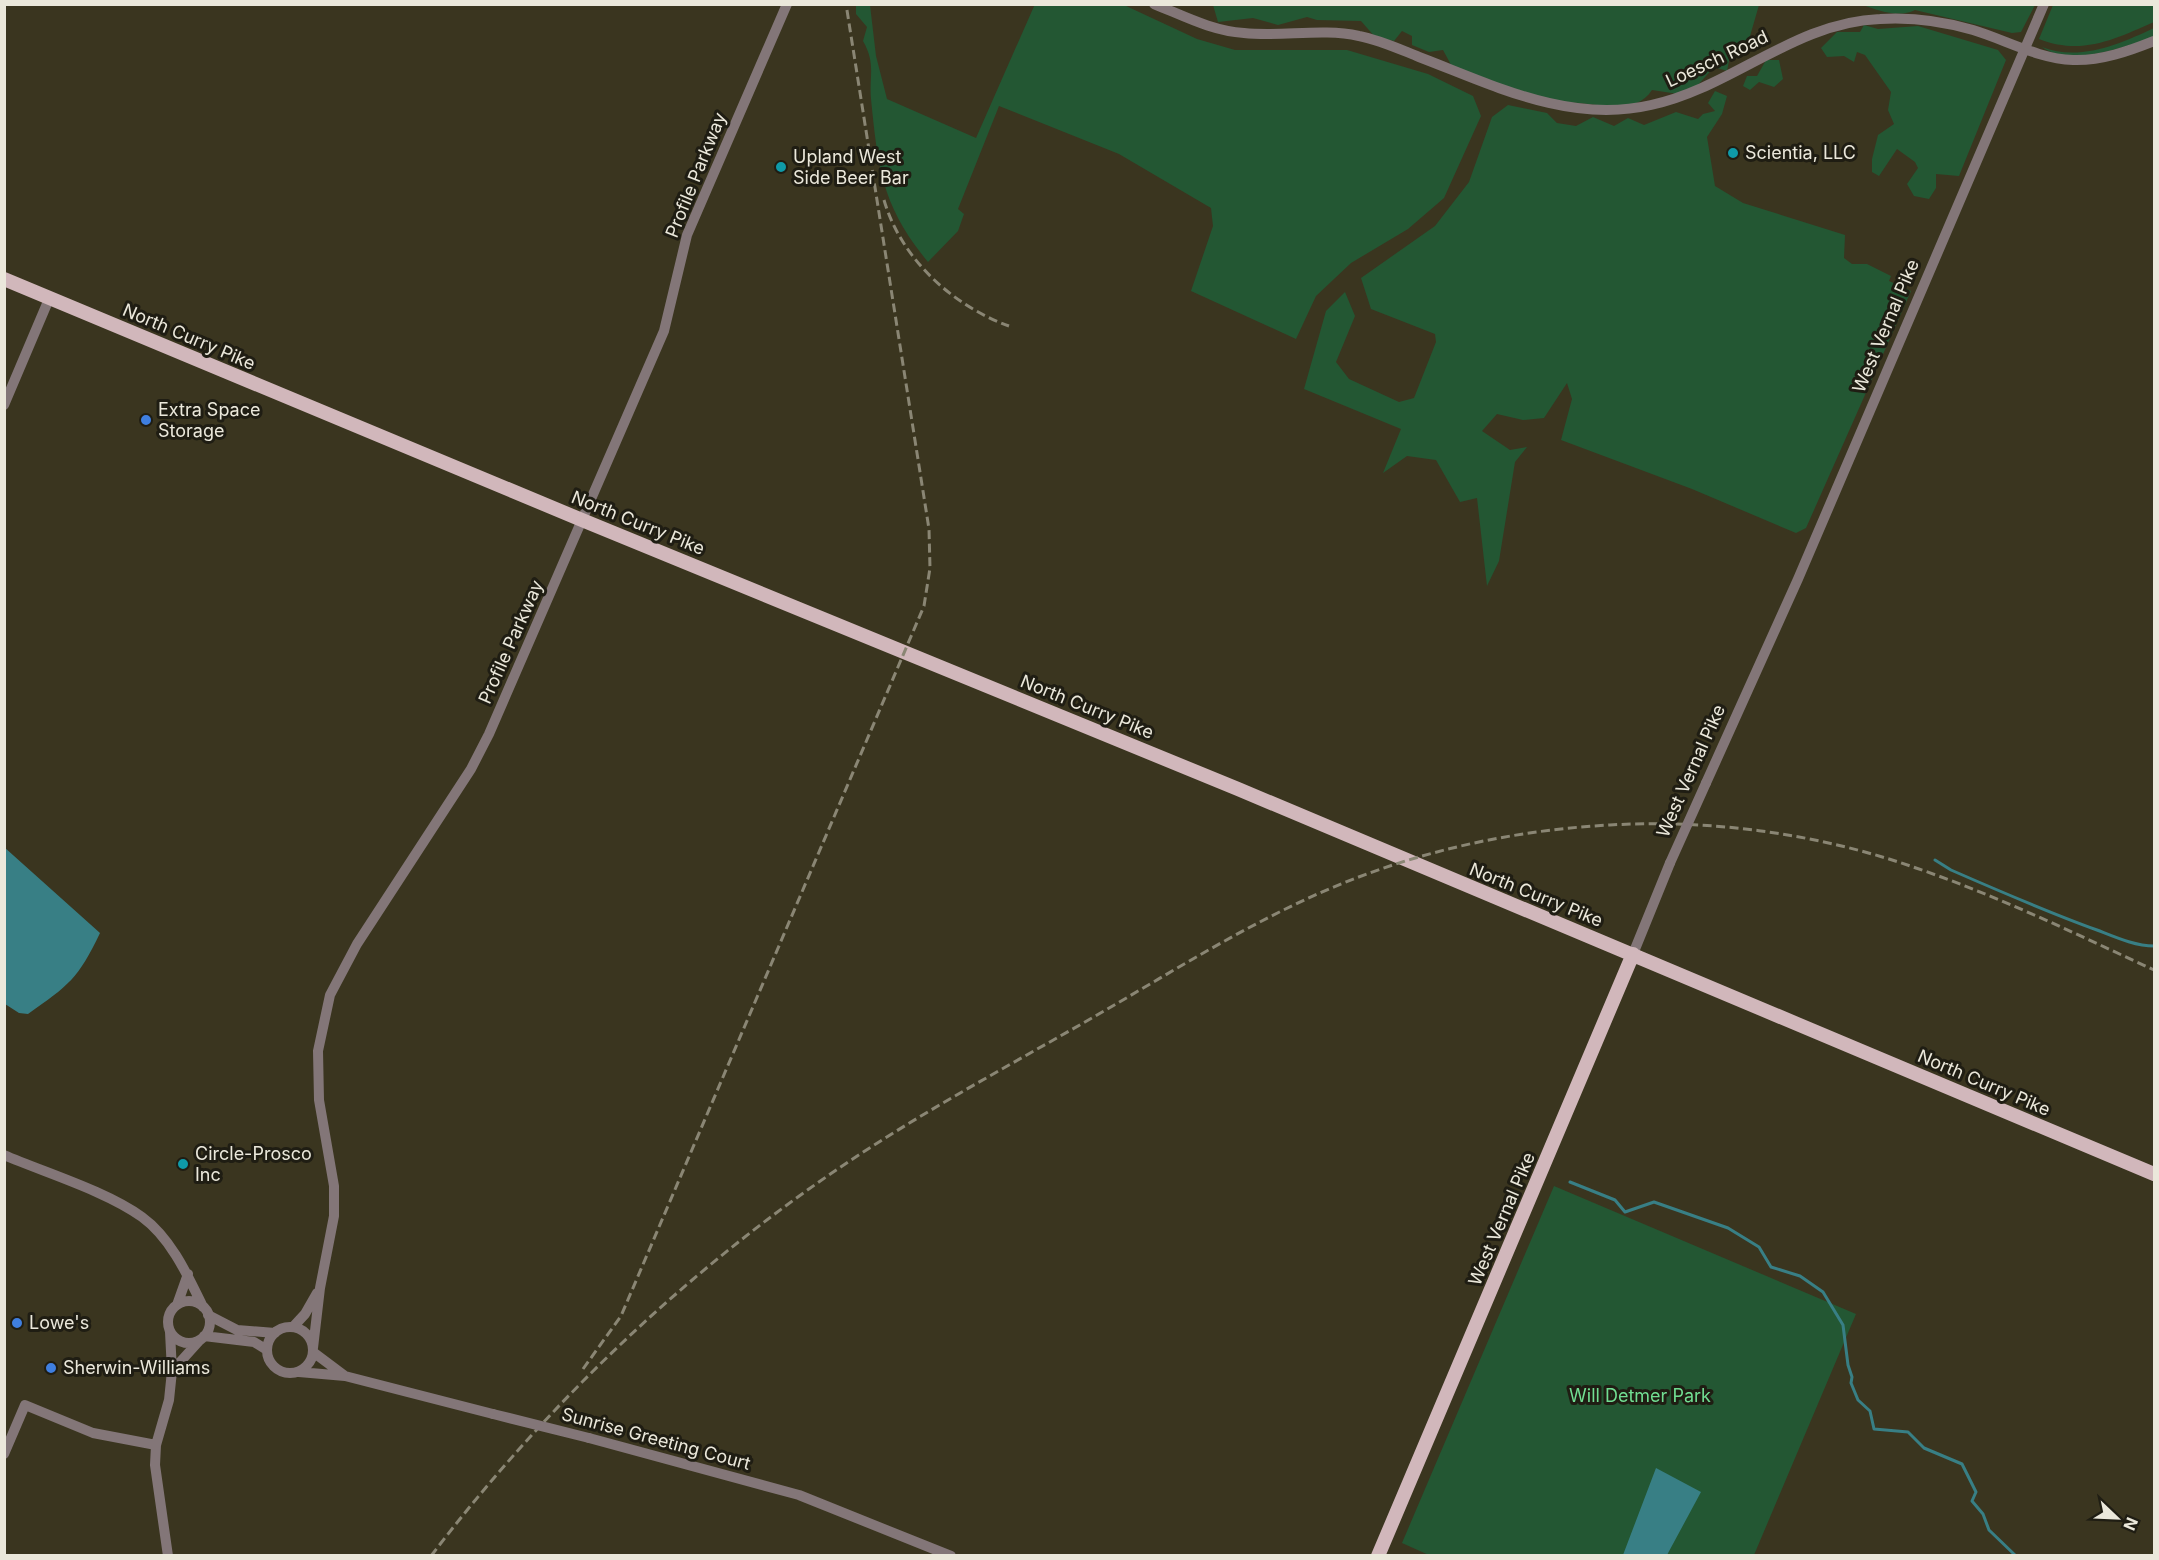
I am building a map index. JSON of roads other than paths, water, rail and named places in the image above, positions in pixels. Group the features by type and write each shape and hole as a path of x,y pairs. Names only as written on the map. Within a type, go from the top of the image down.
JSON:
{"main road":[{"name":"North Curry Pike","path":"4,279 582,520 1121,740 2154,1174"},
{"name":"West Vernal Pike","path":"1378,1556 1633,954"}],"street":[{"name":"Profile Parkway","path":"313,1350 320,1288 334,1216 334,1186 319,1100 318,1051 330,995 357,944 471,769 664,331 687,235 787,4"},
{"name":"Loesch Road","path":"1154,4 1226,31 1333,34 1372,39 1516,94 1577,110 1634,109 1671,100 1705,86 1797,39 1846,22 1876,19 1934,20 2051,57 2072,60 2112,56 2154,41"},
{"name":"West Vernal Pike","path":"1633,954 1670,863 1803,568 2044,4"},
{"path":"4,405 49,299"},
{"path":"4,1155 106,1198 143,1218 161,1236 188,1275 206,1311 209,1326 202,1338 172,1371"},
{"path":"168,1556 155,1465 156,1445 169,1400 172,1371 168,1320 177,1305 188,1275"},
{"name":"Profile Parkway","path":"293,1327 305,1314 320,1288"},
{"path":"177,1305 193,1302 237,1330 275,1333 293,1327 306,1334 313,1350 310,1363 298,1372 284,1373 277,1370 268,1358 267,1350 275,1333"},
{"path":"170,1332 180,1342 194,1342 202,1338 254,1342 267,1350"},
{"name":"Sunrise Greeting Court","path":"313,1350 345,1376"},
{"name":"Sunrise Greeting Court","path":"298,1372 345,1376 791,1492 951,1556"},
{"path":"4,1454 25,1405 93,1433 156,1445"}],"water":[{"path":"4,847 100,933 85,961 71,980 28,1014 19,1013 5,1004"},
{"path":"1656,1468 1701,1492 1667,1555 1623,1555"}],"waterway":[{"path":"1935,860 1951,870 2060,916 2125,941 2154,946"},
{"path":"1570,1182 1615,1200 1625,1212 1654,1202 1728,1228 1759,1247 1771,1267 1800,1276 1823,1292 1843,1325 1848,1365 1852,1377 1851,1383 1858,1400 1870,1411 1874,1429 1908,1432 1924,1448 1962,1464 1976,1492 1972,1501 1983,1514 1989,1530 2016,1556"}],"railway":[{"path":"583,1369 621,1316 924,606 930,568 929,529 846,4"},
{"path":"884,200 903,242 932,278 968,306 1009,326"},
{"path":"431,1556 474,1502 565,1399 664,1304 770,1217 858,1155 924,1114 1239,933 1329,889 1397,864 1432,853 1502,837 1574,828 1687,824 1765,832 1842,846 1916,868 2007,903 2154,970"}],"place":[{"name":"Scientia, LLC","path":"1733,153"},
{"name":"Upland West Side Beer Bar","path":"781,167"},
{"name":"Extra Space Storage","path":"146,420"},
{"name":"Circle-Prosco Inc","path":"183,1164"},
{"name":"Lowe's","path":"17,1323"},
{"name":"Sherwin-Williams","path":"51,1368"}],"park label":[{"name":"Will Detmer Park","path":"1640,1396"}]}
